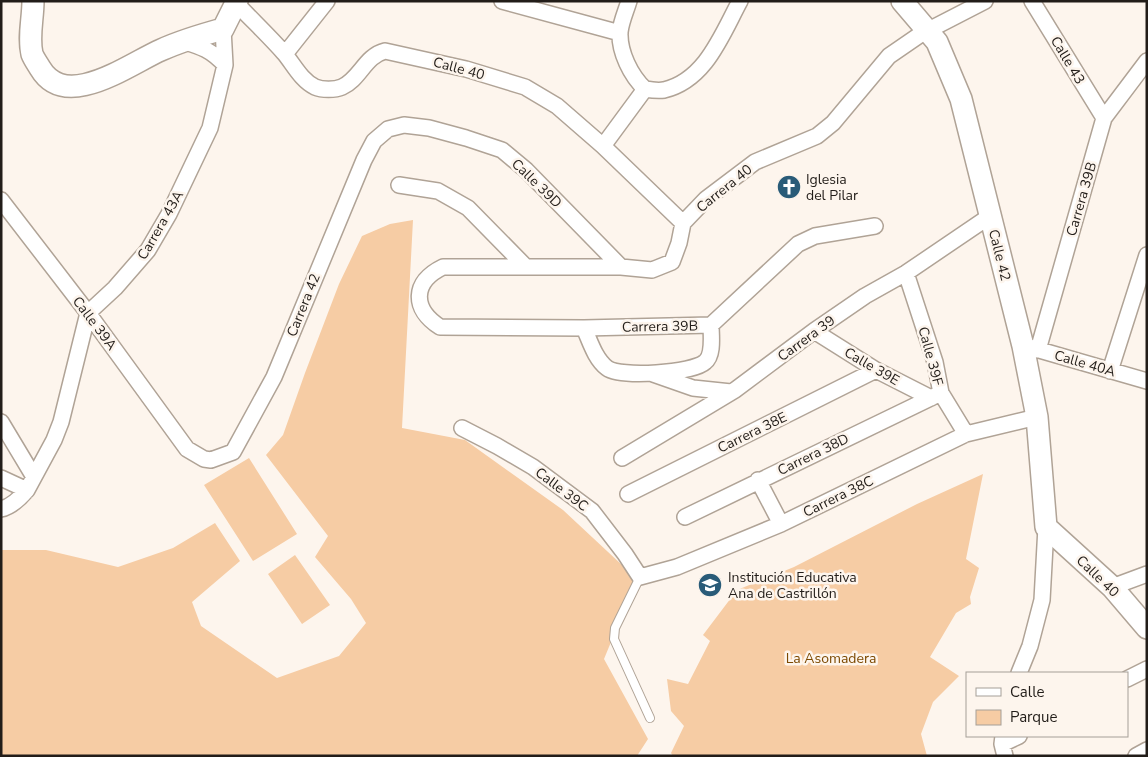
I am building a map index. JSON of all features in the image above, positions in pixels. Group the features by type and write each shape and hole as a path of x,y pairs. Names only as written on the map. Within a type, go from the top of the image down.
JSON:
{"street":[{"path":"33,1 30,37 33,56 44,75 58,85 75,87 95,83 145,57 182,41 222,30 237,2"},
{"path":"285,54 327,1"},
{"path":"502,1 620,32"},
{"path":"629,1 620,32 626,62 635,80 645,89 662,90 676,86 690,77 708,60 740,1"},
{"name":"Calle 42","path":"902,1 937,42 961,98 990,216 1030,348 1046,527"},
{"name":"Carrera 40","path":"440,327 429,320 421,309 419,296 423,283 431,273 443,267 621,267 652,270 672,262 679,243 683,223 706,199 755,162 817,136 833,123 889,56 922,34 985,1"},
{"name":"Calle 43","path":"1032,1 1104,118"},
{"name":"Calle 40","path":"237,2 285,54 306,82 317,88 330,90 342,87 356,77 376,53 385,51 466,69 524,87 557,106 603,146 683,223"},
{"name":"Carrera 43A","path":"88,313 115,288 143,257 170,214 210,128 225,66 222,30"},
{"path":"182,41 203,47 214,53 225,66"},
{"name":"Carrera 39B","path":"1030,348 1104,118 1147,61"},
{"path":"603,146 645,89"},
{"name":"Calle 39D","path":"404,125 428,128 502,150 526,170 621,267"},
{"name":"Carrera 42","path":"187,449 204,460 211,460 233,452 274,378 374,140 388,129 404,125"},
{"path":"399,185 438,192 468,208 526,267"},
{"name":"Calle 39A","path":"1,200 88,313 187,449"},
{"name":"Carrera 39","path":"622,458 731,392 865,296 906,273 990,216"},
{"name":"Carrera 39B","path":"440,327 584,328 711,325 798,244 814,236 875,226"},
{"path":"1110,371 1147,255"},
{"name":"Calle 39F","path":"906,273 936,362 936,395 966,434"},
{"path":"1,509 6,508 23,495 54,440 61,422 88,313"},
{"path":"584,328 599,360 614,372 652,374 695,367 705,362 710,354 711,325"},
{"name":"Calle 39E","path":"814,331 876,370 936,395"},
{"name":"Calle 40A","path":"1030,348 1147,381"},
{"name":"Carrera 38E","path":"628,494 876,370"},
{"path":"652,374 693,388 731,392"},
{"name":"Carrera 38D","path":"686,517 758,480 936,395"},
{"name":"Carrera 38C","path":"640,577 677,567 781,524 966,434 1037,418"},
{"path":"1,422 31,483"},
{"name":"Calle 39C","path":"462,428 533,467 592,511 626,554 640,577"},
{"path":"1,478 31,483"},
{"path":"758,480 781,524"},
{"path":"1020,672 1030,646 1042,600 1046,527"},
{"name":"Calle 40","path":"1046,527 1112,587 1147,628"},
{"path":"1112,587 1147,574"},
{"path":"1128,679 1147,669"},
{"path":"1004,745 1017,737"},
{"path":"1136,756 1147,750"}],"lane":[{"path":"640,577 615,628 614,639 650,718"}],"green space":[{"path":"413,220 402,428 465,440 563,510 637,579 604,659 648,739 637,756 1,756 1,550 46,550 118,567 173,548 215,523 240,561 192,602 201,626 277,678 339,656 366,623 351,599 315,557 328,536 266,455 283,435 339,284 362,236 390,224"},
{"path":"249,458 297,534 253,561 204,485"},
{"name":"La Asomadera","path":"983,474 966,559 979,568 970,597 971,604 956,613 930,657 959,676 933,702 921,734 927,756 673,756 671,753 684,726 671,711 667,679 688,684 710,641 703,635 737,590 794,567 917,504"},
{"path":"295,555 330,605 302,624 268,574"}],"place":[{"name":"Iglesia del Pilar","path":"789,187"},
{"name":"Institución Educativa Ana de Castrillón","path":"710,585"}]}
